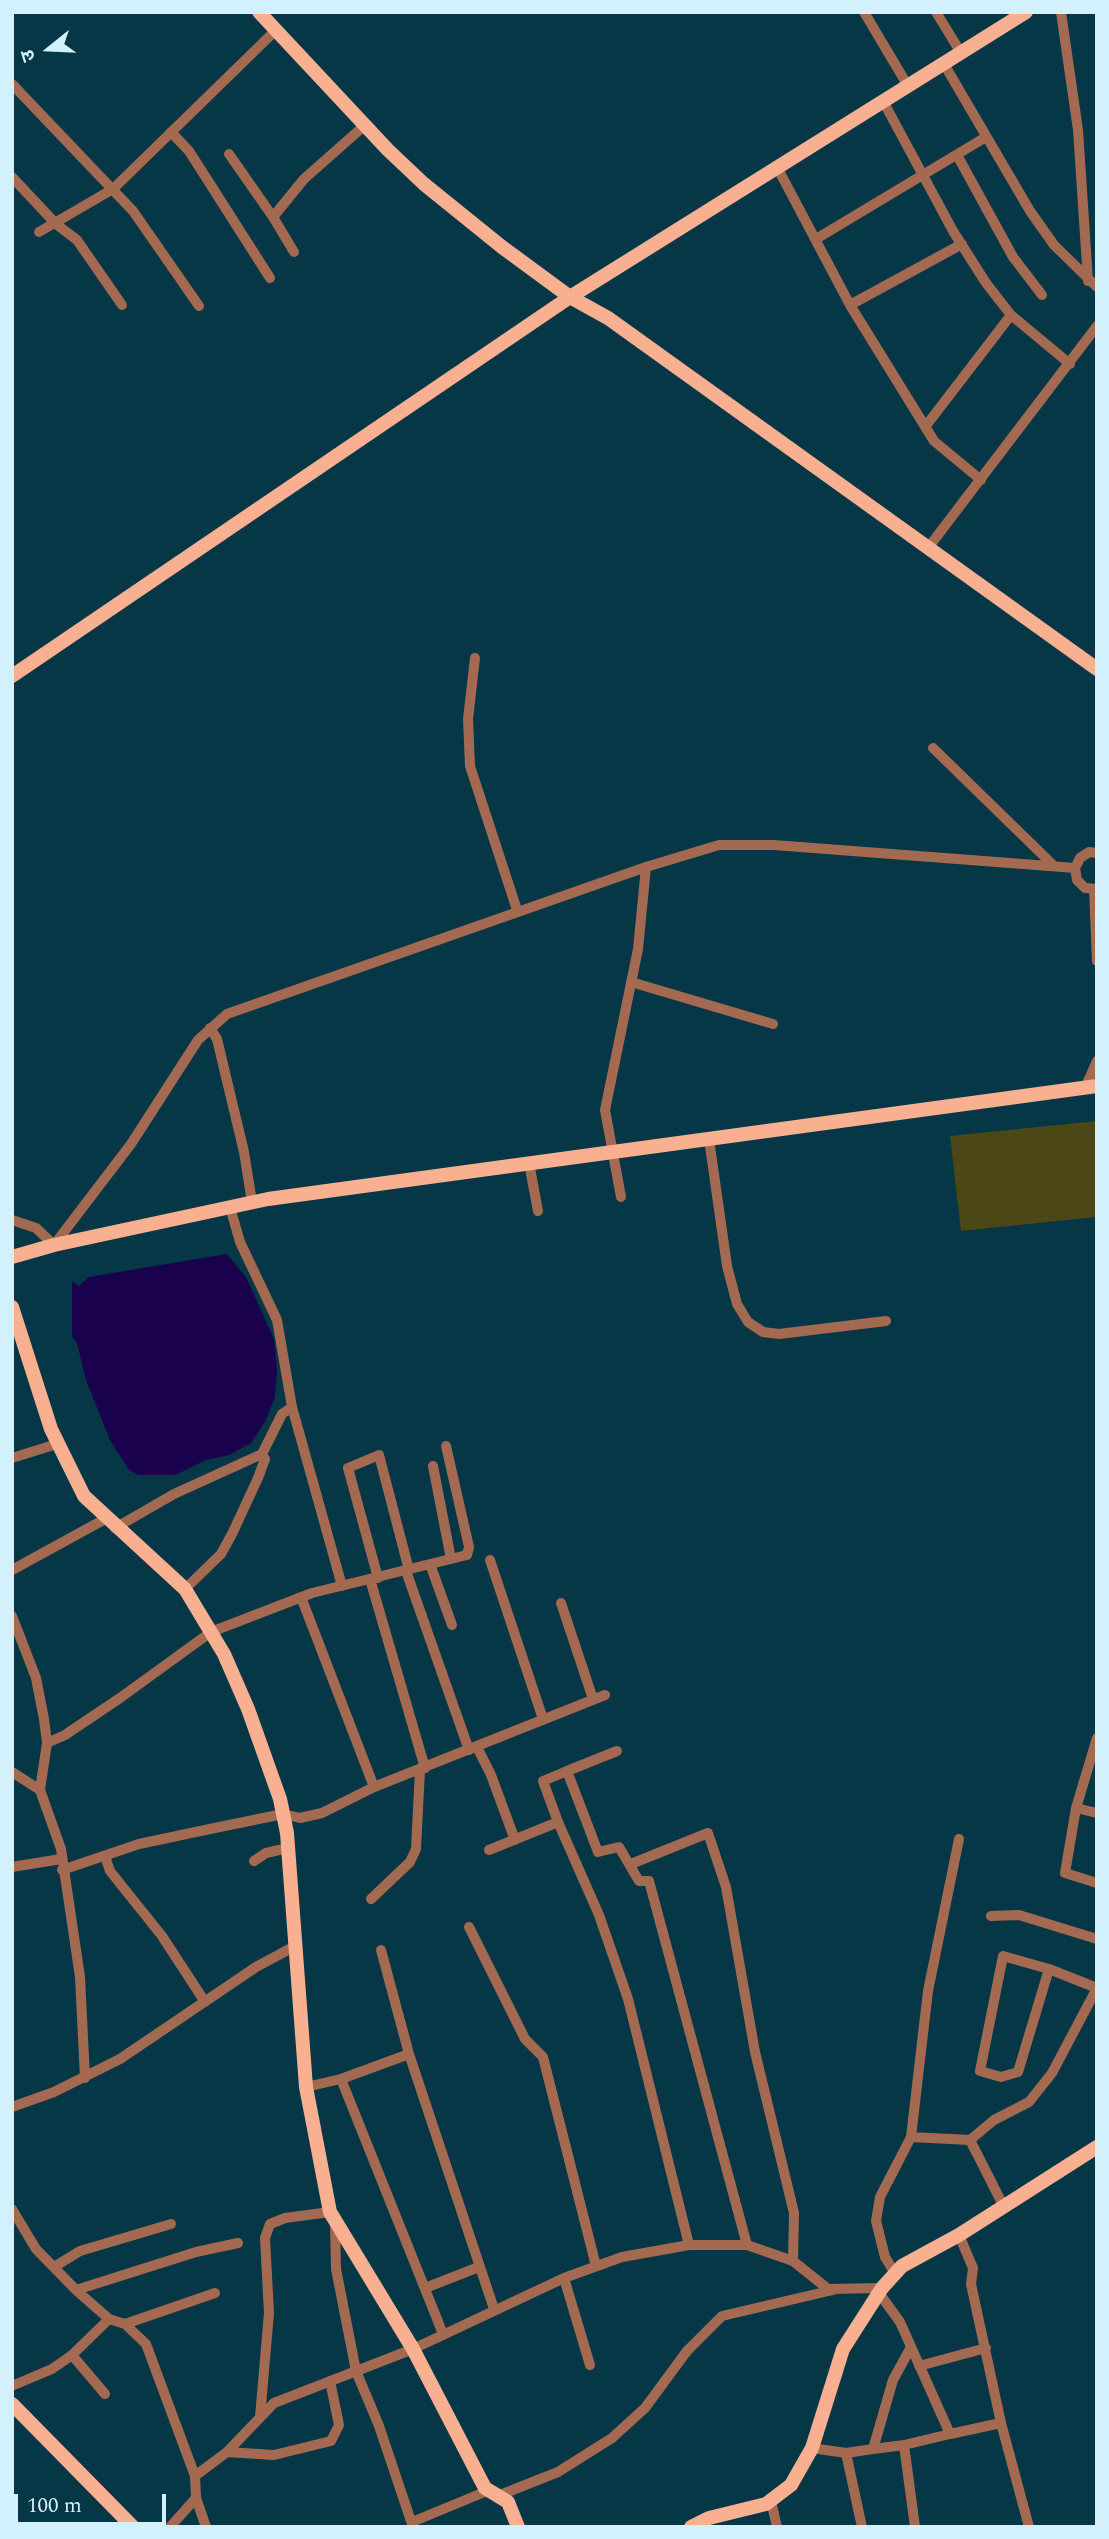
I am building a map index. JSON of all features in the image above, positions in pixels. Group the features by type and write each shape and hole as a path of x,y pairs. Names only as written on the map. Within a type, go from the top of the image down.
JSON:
{"main road":[{"path":"259,12 424,184 570,297 608,318 1097,669"},
{"path":"12,676 570,297 1026,12"},
{"path":"12,1257 54,1245 252,1202 1091,1087"},
{"path":"12,1308 57,1444 84,1496 186,1589 224,1654 248,1709 283,1814 297,1945 306,2087 333,2217 413,2349 439,2396 468,2461 494,2493 508,2502 518,2527"},
{"path":"691,2527 709,2518 771,2501 791,2485 812,2448 843,2349 880,2291 902,2266 959,2235 1097,2147"},
{"path":"13,2405 133,2527"}],"street":[{"path":"864,12 908,86"},
{"path":"936,12 961,53"},
{"path":"1061,12 1078,130 1093,284"},
{"path":"39,232 113,189 276,30"},
{"path":"944,64 1030,211 1055,245 1093,284"},
{"path":"12,84 133,211 200,306"},
{"path":"883,102 961,244 1010,315 1070,364"},
{"path":"273,217 304,179 365,125"},
{"path":"171,132 189,151 270,278"},
{"path":"816,239 924,177 986,137"},
{"path":"229,154 294,252"},
{"path":"957,155 1013,257 1042,295"},
{"path":"777,167 850,305 934,441 981,480"},
{"path":"12,177 56,224 76,240 122,305"},
{"path":"850,305 961,244"},
{"path":"925,427 1010,315"},
{"path":"928,548 1097,326"},
{"path":"475,657 468,719 470,766 517,910"},
{"path":"933,748 1052,864"},
{"path":"12,1220 36,1228 54,1245 131,1144 198,1040 227,1014 517,910 646,867 719,845 774,845 883,856 1052,864 1075,869"},
{"path":"1097,853 1089,852 1080,858 1075,869 1077,880 1085,888 1095,889 1097,961"},
{"path":"621,1197 605,1110 638,949 646,867"},
{"path":"631,982 773,1024"},
{"path":"210,1028 217,1039 242,1141 252,1202"},
{"path":"1091,1087 1097,1061"},
{"path":"709,1139 727,1266 737,1304 748,1322 763,1332 779,1334 886,1321"},
{"path":"529,1163 538,1211"},
{"path":"230,1207 240,1242 277,1320 292,1407 342,1586"},
{"path":"12,1570 262,1454 282,1414 292,1407"},
{"path":"12,1458 57,1444"},
{"path":"47,1743 65,1735 120,1698 211,1632 301,1597 467,1555 469,1547 446,1446"},
{"path":"186,1589 221,1554 262,1468 265,1459 262,1454"},
{"path":"371,1899 410,1862 416,1849 423,1769 348,1468 379,1455 407,1570 473,1748 491,1774 515,1840"},
{"path":"433,1466 451,1559"},
{"path":"490,1560 543,1719"},
{"path":"430,1564 452,1625"},
{"path":"301,1597 374,1787"},
{"path":"561,1603 593,1699"},
{"path":"12,1616 36,1678 47,1743 40,1790 62,1864 80,1977 85,2078"},
{"path":"12,1867 62,1864 106,1856 139,1844 283,1814 300,1818 322,1813 374,1787 605,1695"},
{"path":"1097,1738 1076,1808 1065,1873 1097,1883"},
{"path":"617,1751 543,1782 599,1915 628,1999 689,2245"},
{"path":"567,1771 598,1852 619,1847 639,1881 649,1881 747,2245"},
{"path":"12,1773 40,1790"},
{"path":"1076,1808 1097,1813"},
{"path":"489,1850 558,1822"},
{"path":"631,1864 708,1833 726,1887 755,2052 794,2213 793,2261"},
{"path":"895,2273 885,2257 876,2221 880,2197 911,2137 928,1991 959,1839"},
{"path":"254,1861 266,1853 288,1848"},
{"path":"106,1856 110,1871 162,1936 205,2002"},
{"path":"991,1916 1019,1915 1097,1938"},
{"path":"469,1927 525,2039 543,2057 596,2266"},
{"path":"12,2107 85,2078 120,2059 297,1945"},
{"path":"381,1950 409,2054 494,2309"},
{"path":"911,2137 970,2140 994,2120 1029,2102 1052,2073 1097,1988 1049,1969 1003,1956 980,2071 1001,2077 1018,2073 1049,1969"},
{"path":"306,2087 341,2079 409,2054"},
{"path":"341,2079 443,2334"},
{"path":"970,2140 1003,2205"},
{"path":"12,2208 15,2222 36,2249 76,2290 109,2319 125,2324 146,2344 195,2476 196,2498 206,2527"},
{"path":"260,2417 269,2312 265,2238 270,2224 285,2218 333,2217 336,2269 356,2371 379,2426 412,2524 558,2472 612,2438 645,2408 687,2351 722,2316 833,2290 880,2291 900,2322 950,2434"},
{"path":"54,2267 80,2251 170,2224"},
{"path":"959,2235 973,2269 971,2284 1002,2423 1029,2527"},
{"path":"76,2290 196,2252 238,2243"},
{"path":"195,2476 226,2452 274,2403 413,2349 494,2309 596,2266 689,2245 747,2245 793,2261 833,2290"},
{"path":"425,2288 479,2267"},
{"path":"564,2278 590,2365"},
{"path":"125,2324 215,2293"},
{"path":"13,2405 13,2381 52,2369 72,2355 109,2319"},
{"path":"873,2449 893,2380 911,2347"},
{"path":"919,2366 986,2348"},
{"path":"72,2355 105,2394"},
{"path":"226,2452 274,2455 331,2441 339,2426 330,2381"},
{"path":"812,2448 846,2453 904,2445 1002,2423"},
{"path":"904,2445 915,2527"},
{"path":"846,2453 862,2527"},
{"path":"170,2527 196,2498"},
{"path":"771,2501 777,2527"},
{"path":"12,2520 16,2527"}],"shaded area":[{"path":"1097,1121 1097,1217 961,1231 950,1136"},
{"path":"227,1254 246,1277 274,1339 277,1369 275,1397 266,1420 251,1443 229,1455 206,1460 175,1475 139,1475 129,1470 110,1440 86,1380 77,1343 72,1336 72,1281 79,1286 89,1277"}]}
